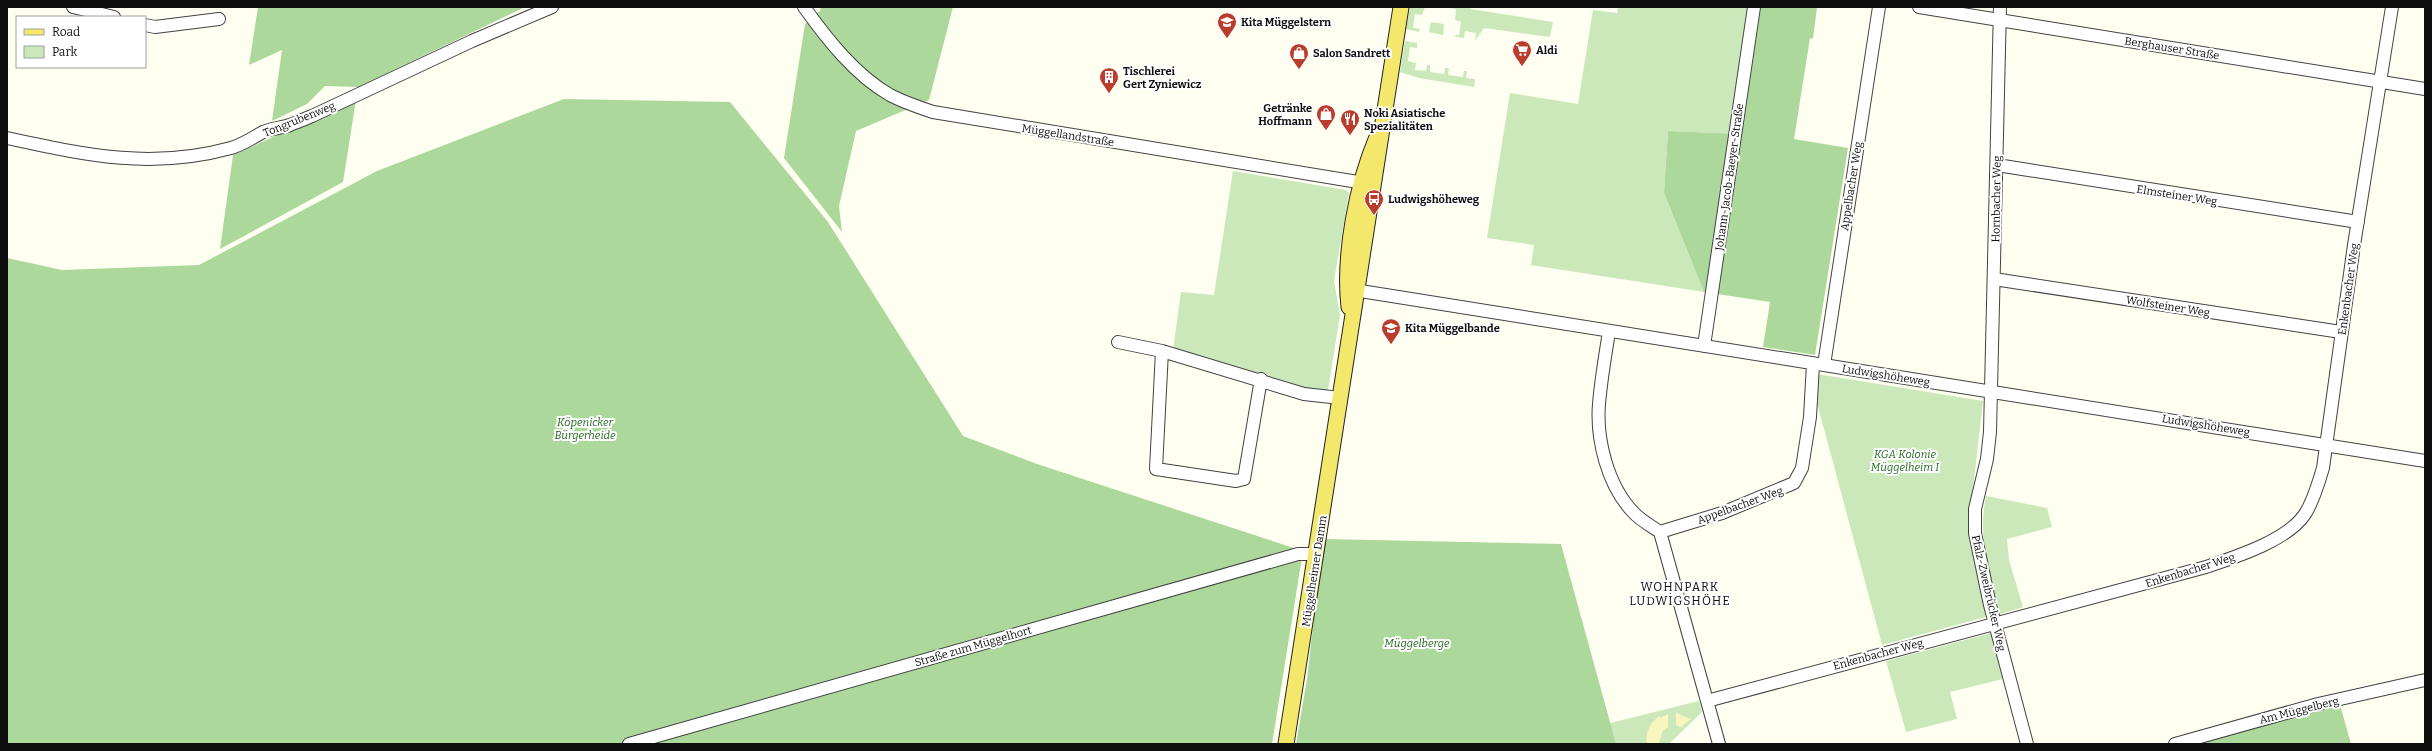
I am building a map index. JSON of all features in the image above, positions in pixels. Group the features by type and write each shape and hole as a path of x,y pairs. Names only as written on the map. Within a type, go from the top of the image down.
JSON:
{"main road":[{"name":"Müggelheimer Damm","path":"1286,744 1317,554 1351,324 1352,290 1368,183 1382,125 1401,7"}],"street":[{"path":"73,7 110,16"},
{"name":"Tongrubenweg","path":"7,138 57,149 139,160 186,157 225,150 246,143 263,132 289,125 312,116 472,41 552,7"},
{"name":"Johann-Jacob-Baeyer-Straße","path":"1704,346 1754,7"},
{"name":"Appelbacher Weg","path":"1660,532 1722,512 1794,483 1802,468 1818,364 1879,7"},
{"name":"Berghauser Straße","path":"1919,7 2425,90"},
{"name":"Hornbacher Weg","path":"1991,392 2000,7"},
{"name":"Enkenbacher Weg","path":"1707,701 2206,567 2257,548 2292,527 2304,515 2315,494 2323,468 2358,222 2392,7"},
{"name":"Müggellandstraße","path":"808,8 852,65 873,84 896,98 932,112 1368,183"},
{"path":"146,25 155,27 219,19"},
{"name":"Elmsteiner Weg","path":"1997,165 2358,222"},
{"name":"Wolfsteiner Weg","path":"1994,279 2342,332"},
{"name":"Ludwigshöheweg","path":"1352,290 2425,461"},
{"path":"1609,332 1598,421 1605,458 1616,486 1624,501 1633,513 1660,532 1719,744"},
{"path":"1118,342 1162,351 1261,379 1304,394 1340,398"},
{"path":"1162,351 1156,469 1236,481 1244,479 1261,379"},
{"name":"Pfalz-Zweibrücker Weg","path":"1991,392 1989,445 1974,520 1975,533 1995,623 2027,744"},
{"name":"Straße zum Müggelhort","path":"629,744 1298,554 1317,554"},
{"name":"Am Müggelberg","path":"2175,744 2318,704 2425,680"}],"green space":[{"path":"258,7 525,7 358,87 325,86 307,104 272,121 282,50 249,65"},
{"path":"821,7 953,7 929,100 856,131 839,206 842,232 784,158 805,24 820,11"},
{"path":"1410,7 1425,7 1422,15 1415,14 1413,28 1420,29 1419,32 1406,29"},
{"path":"1443,7 1470,7 1470,9 1553,22 1550,37 1484,28 1475,41 1476,33 1465,31 1464,38 1452,36 1459,35 1461,22 1455,20 1456,9"},
{"path":"1618,7 1760,7 1741,134 1668,131 1664,193 1704,292 1531,265 1534,245 1487,238 1510,93 1578,104 1593,10 1617,13"},
{"path":"1760,7 1817,7 1813,39 1810,38 1794,139 1848,148 1815,355 1763,347 1770,302 1704,292 1664,193 1668,131 1741,134"},
{"path":"1431,22 1444,24 1443,35 1429,32"},
{"path":"1405,41 1417,43 1417,48 1410,47 1408,61 1416,63 1415,70 1426,71 1427,65 1430,65 1430,72 1444,74 1445,68 1449,68 1448,75 1463,77 1464,71 1467,71 1466,78 1475,79 1474,87 1419,78 1400,72"},
{"name":"Köpenicker Bürgerheide","path":"564,99 730,102 828,222 963,436 1037,464 1303,551 1272,744 7,744 7,258 62,270 199,265 377,171"},
{"path":"356,100 343,182 220,249 233,155"},
{"path":"1233,171 1346,190 1349,193 1334,281 1340,315 1328,390 1315,391 1289,385 1173,350 1181,292 1214,295"},
{"name":"KGA Kolonie Müggelheim I","path":"1817,374 1983,401 1968,532 1986,617 1882,645 1817,403"},
{"path":"1986,496 2047,508 2052,527 2007,539 2009,560 2023,607 2000,614 1989,570 1984,541 1983,526"},
{"name":"Müggelberge","path":"1323,539 1561,544 1616,744 1296,744 1307,679"},
{"path":"1991,633 2003,679 1950,692 1957,719 1906,732 1886,661"},
{"path":"1699,701 1702,712 1669,744 1616,744 1610,723"},
{"path":"2339,701 2351,744 2184,744"}],"sand":[{"path":"1676,713 1691,719 1681,727 1676,725"},
{"path":"1668,714 1668,727 1662,732 1659,744 1647,744 1648,732 1653,722 1659,716 1660,718"}],"place":[{"name":"Kita Müggelstern","path":"1227,39"},
{"name":"Aldi","path":"1522,67"},
{"name":"Salon Sandrett","path":"1299,70"},
{"name":"Tischlerei Gert Zyniewicz","path":"1109,94"},
{"name":"Getränke Hoffmann","path":"1326,131"},
{"name":"Noki Asiatische Spezialitäten","path":"1350,136"},
{"name":"Ludwigshöheweg","path":"1374,216"},
{"name":"Kita Müggelbande","path":"1391,345"}],"district":[{"name":"WOHNPARK LUDWIGSHÖHE","path":"1680,594"}]}
